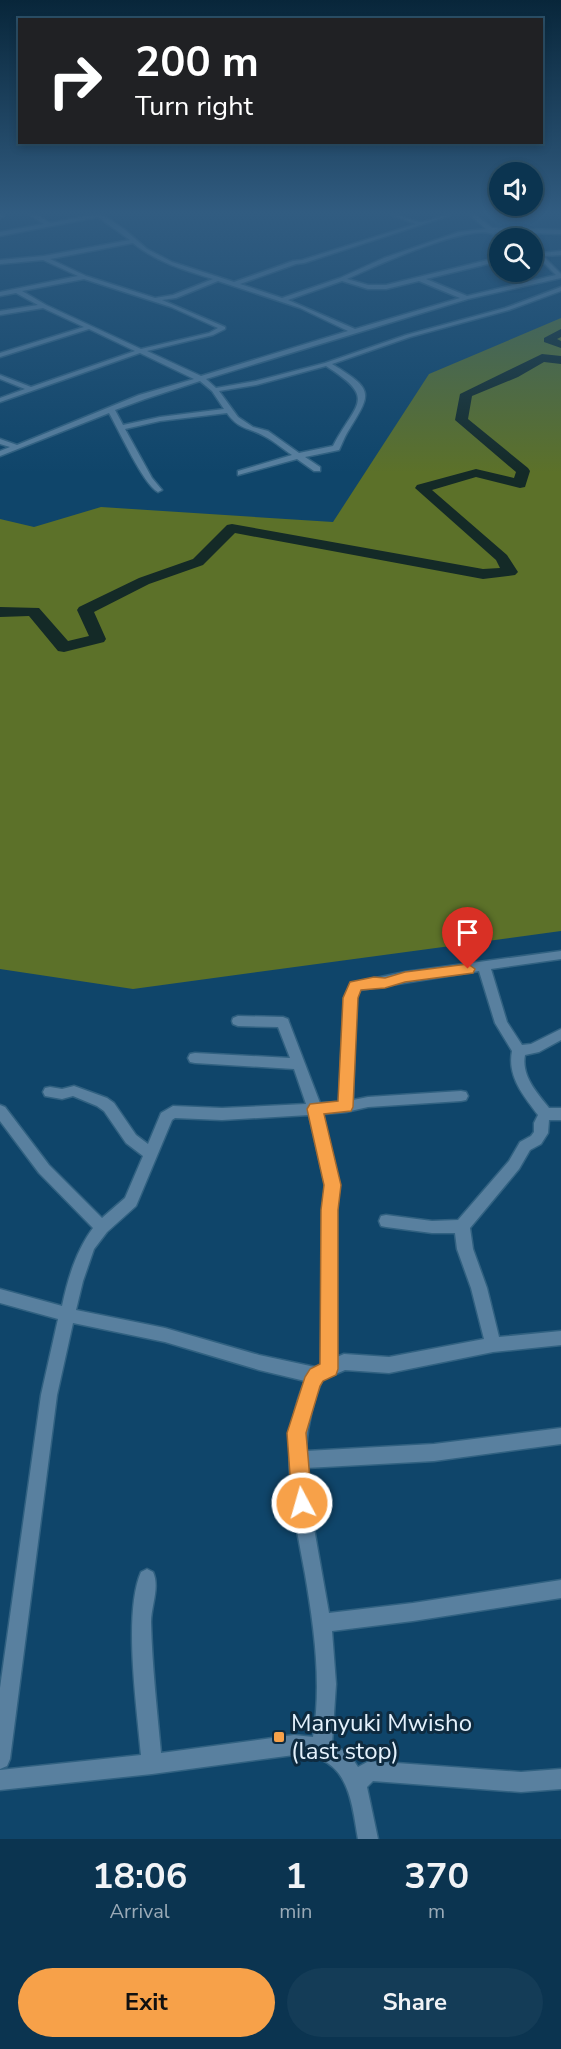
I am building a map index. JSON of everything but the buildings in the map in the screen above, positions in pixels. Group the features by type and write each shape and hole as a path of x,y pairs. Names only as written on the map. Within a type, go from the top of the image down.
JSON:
{"street":[{"path":"35,301 203,380 214,390 235,419 250,429 265,433 317,469"},
{"path":"0,400 140,351 211,334 223,328 157,301"},
{"path":"170,305 172,301"},
{"path":"285,301 334,320 362,336"},
{"path":"0,454 142,397 250,367 354,331 457,301"},
{"path":"214,390 272,379 327,364 376,346 528,301"},
{"path":"0,313 44,306"},
{"path":"391,321 408,336"},
{"path":"0,355 90,327"},
{"path":"369,341 376,346"},
{"path":"241,473 298,456 336,448 362,406 362,393 356,382 327,364"},
{"path":"261,372 272,379"},
{"path":"0,377 31,389"},
{"path":"111,410 149,479 158,490"},
{"path":"122,427 160,419 228,411"},
{"path":"0,441 16,447"},
{"path":"261,458 272,462 279,461"},
{"path":"346,1107 350,998 355,986 561,955"},
{"path":"484,967 501,1023 519,1051"},
{"path":"238,1022 283,1022 315,1109 332,1185 323,1372 300,1417 297,1433 304,1521 321,1623 328,1699 321,1748"},
{"path":"519,1051 534,1048 561,1034"},
{"path":"519,1051 515,1062 521,1081 545,1114"},
{"path":"195,1058 298,1064"},
{"path":"50,1092 62,1094 74,1091 102,1102 109,1107 131,1139 151,1154"},
{"path":"0,1759 49,1395 66,1315 88,1246 102,1227 131,1202 166,1117 173,1112 222,1114 315,1109 346,1107 368,1102 461,1096"},
{"path":"0,1111 44,1169 102,1227"},
{"path":"545,1114 561,1113"},
{"path":"386,1221 432,1227 462,1226 514,1165 525,1146 536,1140 542,1133 541,1123 545,1114"},
{"path":"462,1226 465,1249 479,1288 493,1344"},
{"path":"0,1296 38,1304 66,1315 166,1335 256,1362 323,1372 344,1362 389,1365 418,1361 493,1344 561,1338"},
{"path":"298,1460 400,1457 561,1436"},
{"path":"147,1578 142,1619 144,1675 152,1764"},
{"path":"321,1623 413,1612 561,1589"},
{"path":"0,1780 152,1764 294,1745 312,1745 342,1759 357,1783 368,1839"},
{"path":"357,1783 369,1771 521,1782 561,1779"}],"green space":[{"path":"561,318 561,931 133,989 0,969 0,519 34,527 101,507 333,522 429,374"}],"waterway":[{"path":"561,332 548,340 561,345"},
{"path":"0,612 33,611 64,647 98,639 85,610 144,581 198,562 232,528 483,574 510,572 502,558 422,488 476,473 520,484 523,471 461,420 466,394 514,374 542,358 561,360"}],"place":[{"name":"Manyuki Mwisho (last stop)","path":"279,1737"}],"route":[{"path":"302,1503 297,1433 305,1401 316,1375 329,1369 330,1350 332,1185 315,1109 346,1107 350,998 355,986 468,969"}]}
